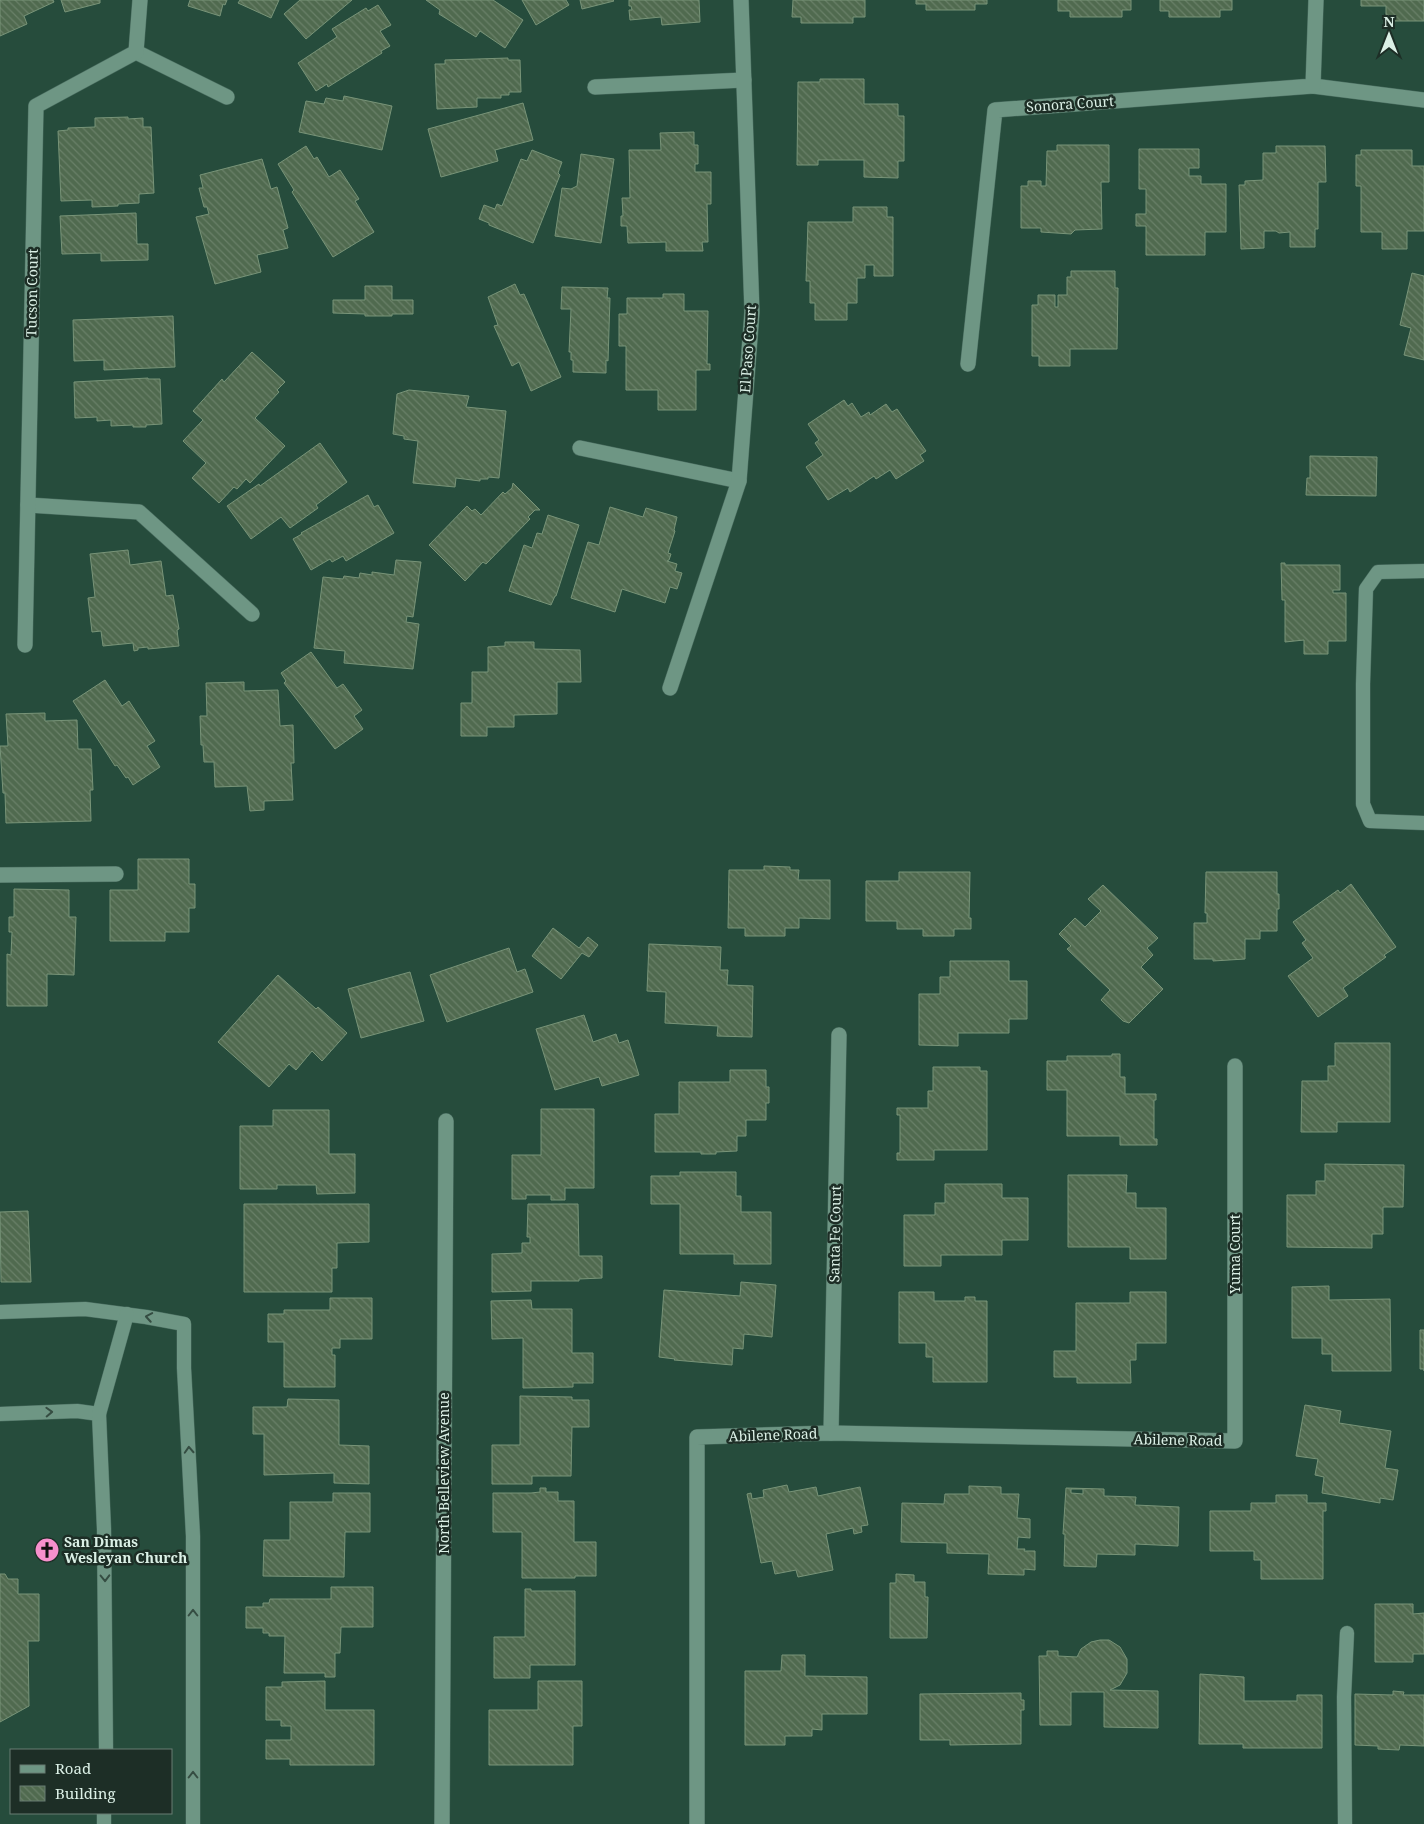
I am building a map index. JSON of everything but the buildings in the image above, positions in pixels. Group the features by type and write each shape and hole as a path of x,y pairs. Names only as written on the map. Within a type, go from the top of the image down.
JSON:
{"street":[{"path":"140,0 136,52 228,97"},
{"name":"El Paso Court","path":"670,688 739,481 752,312 741,0"},
{"path":"1316,0 1313,86 1424,100"},
{"name":"Tucson Court","path":"26,645 36,106 136,52"},
{"path":"595,87 744,80"},
{"name":"Sonora Court","path":"968,364 995,110 1313,86"},
{"path":"580,448 739,481"},
{"path":"28,505 139,512 252,614"},
{"path":"0,875 116,874"},
{"name":"Santa Fe Court","path":"831,1433 839,1035"},
{"name":"Yuma Court","path":"1235,1066 1235,1441"},
{"name":"North Belleview Avenue","path":"442,1824 446,1121"},
{"name":"Abilene Road","path":"697,1824 697,1437 831,1433 1235,1441"}],"lane":[{"path":"1424,571 1378,572 1366,589 1363,684 1363,804 1370,821 1424,823"},
{"path":"0,1312 85,1309 184,1324 184,1368 193,1536 193,1824"},
{"path":"106,1749 104,1529 99,1414 127,1314"},
{"path":"0,1414 77,1411 99,1414"},
{"path":"1345,1824 1344,1696 1347,1633"}],"place":[{"name":"San Dimas Wesleyan Church","path":"47,1550"}]}
